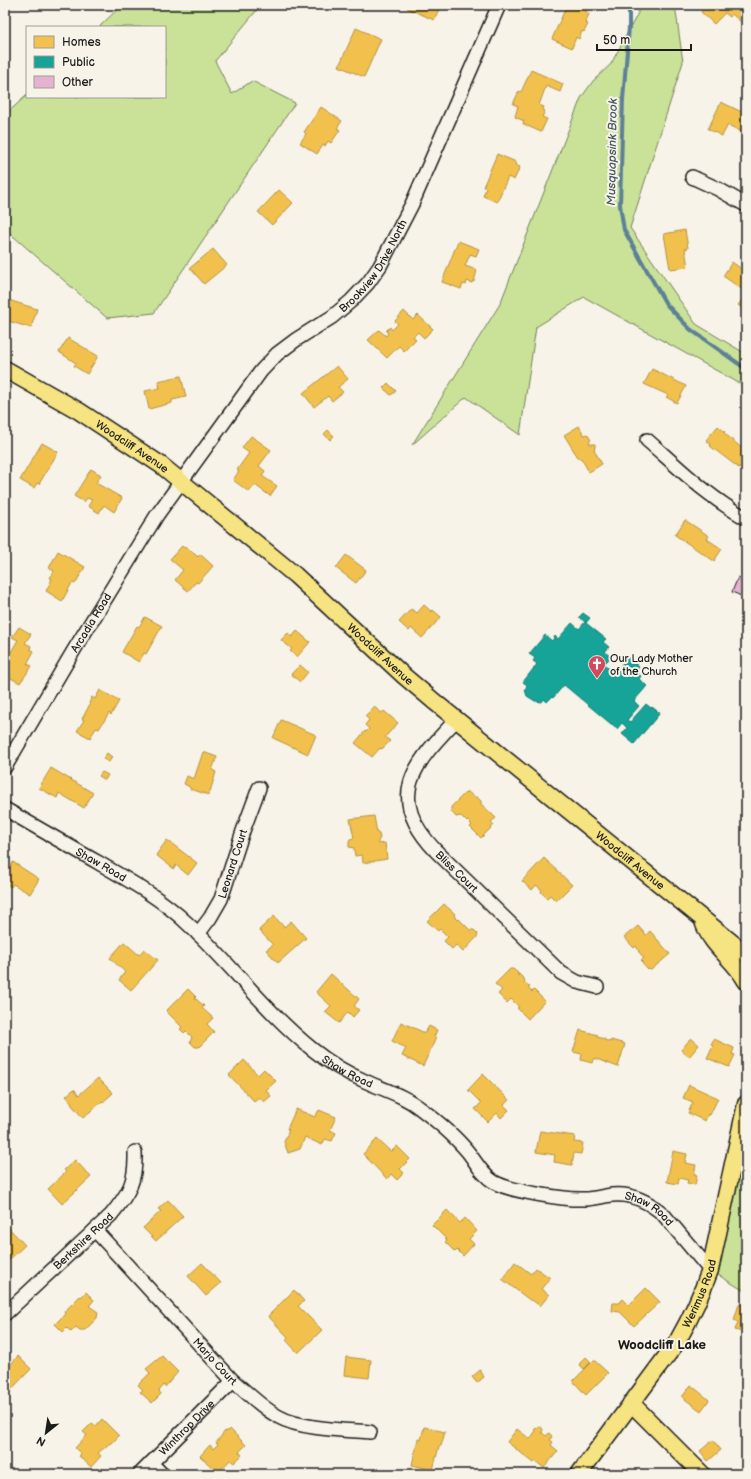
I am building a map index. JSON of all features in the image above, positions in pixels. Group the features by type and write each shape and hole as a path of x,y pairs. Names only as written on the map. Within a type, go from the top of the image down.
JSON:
{"main road":[{"name":"Woodcliff Avenue","path":"5,369 33,383 79,411 162,465 295,575 404,676 456,720 746,954"},
{"path":"702,919 707,932 741,972 746,981"},
{"path":"725,937 746,939"},
{"name":"Werimus Road","path":"579,1474 677,1342 690,1320 701,1296 710,1270 746,1104"},
{"path":"631,1403 702,1474"}],"street":[{"name":"Brookview Drive North","path":"181,481 261,371 277,354 297,338 332,317 351,301 368,283 380,266 412,204 499,5"},
{"path":"692,177 718,189 746,205"},
{"path":"647,440 709,494 731,510 746,518"},
{"name":"Arcadia Road","path":"5,767 74,650 153,522 181,481"},
{"name":"Bliss Court","path":"456,720 428,750 414,773 409,796 410,810 414,823 424,839 561,973 577,982 597,987"},
{"name":"Leonard Court","path":"198,934 210,918 221,899 243,831 259,788"},
{"name":"Shaw Road","path":"5,809 135,884 164,904 188,924 291,1031 314,1051 340,1068 366,1082 396,1094 418,1107 436,1121 467,1151 484,1174 494,1182 504,1187 569,1199 586,1199 614,1195 628,1196 642,1200 655,1207 663,1214 710,1270"},
{"name":"Berkshire Road","path":"5,1312 111,1215 125,1198 136,1168 135,1152"},
{"name":"Marjo Court","path":"94,1230 233,1381 258,1403 280,1418 302,1425 370,1432"},
{"name":"Winthrop Drive","path":"140,1474 233,1381"},
{"path":"151,1463 162,1474"}],"green space":[{"path":"122,5 261,5 215,61 232,94 252,81 295,103 154,313 107,318 5,229 5,115 26,96 26,98 166,98 166,26 100,26"},
{"path":"638,5 675,5 683,62 630,228 696,324 746,354 746,387 584,297 536,327 520,435 466,397 412,445 500,304 581,98 593,81 611,64 638,13"},
{"path":"746,1105 746,1292 710,1270"}],"building: Homes":[{"path":"409,5 441,5 434,20 407,8"},
{"path":"569,5 584,6 583,9 589,14 585,23 588,24 584,32 582,31 579,39 576,37 572,48 552,39 566,7 567,8"},
{"path":"707,5 746,5 746,21 743,24 732,14 730,17 725,13 714,24 701,12"},
{"path":"356,28 381,39 364,77 339,66"},
{"path":"531,70 563,84 560,92 546,86 539,105 544,107 543,110 545,111 542,117 547,119 541,132 523,124 524,121 515,117 518,106 513,104 519,91 521,92"},
{"path":"721,102 746,114 746,123 742,132 728,125 722,136 708,129"},
{"path":"321,107 342,121 337,128 340,130 331,143 328,141 325,146 323,145 317,154 300,143 306,134 304,132"},
{"path":"497,154 516,162 515,165 520,167 514,180 508,177 497,202 483,196 486,188 483,187"},
{"path":"279,190 293,203 272,225 258,212"},
{"path":"685,230 688,248 685,249 688,267 670,269 664,234"},
{"path":"458,241 479,249 476,256 470,254 465,266 477,270 474,282 473,281 472,283 467,281 466,285 463,284 461,289 442,282"},
{"path":"213,249 227,265 204,284 190,268"},
{"path":"732,262 746,272 746,292 723,276"},
{"path":"5,299 37,309 31,328 5,320"},
{"path":"743,299 746,301 746,311 738,305"},
{"path":"404,311 413,320 418,315 433,329 424,338 418,332 413,337 416,339 404,351 399,346 387,358 368,340 379,330 386,336 388,333 386,331 390,327 392,330 398,324 395,321"},
{"path":"68,338 98,356 87,374 74,366 76,363 59,352"},
{"path":"337,366 348,379 338,387 343,392 332,401 328,396 314,407 303,393"},
{"path":"652,369 686,386 677,403 666,397 668,395 644,384"},
{"path":"181,376 186,397 172,400 172,403 149,409 145,391 160,388 158,381"},
{"path":"388,383 396,391 391,395 383,388"},
{"path":"579,426 584,435 587,434 591,440 589,442 590,444 595,444 594,450 602,464 589,472 581,458 579,459 564,435"},
{"path":"718,426 744,450 745,448 746,449 746,459 739,468 710,446 711,444 706,440"},
{"path":"328,430 334,436 330,440 324,434"},
{"path":"251,436 271,450 259,466 265,471 262,476 277,486 270,496 255,485 249,492 233,480 239,471 237,470 249,453 242,448"},
{"path":"42,443 58,452 39,484 37,483 34,488 20,480"},
{"path":"91,469 101,475 96,483 122,498 114,512 104,505 99,513 88,506 92,500 87,498 84,502 74,496"},
{"path":"685,520 709,536 707,539 722,549 714,561 675,535"},
{"path":"182,546 184,548 185,546 198,557 200,554 213,566 198,583 196,582 188,591 175,580 183,570 170,559"},
{"path":"58,551 85,567 75,584 72,583 62,601 46,591 54,571 49,568"},
{"path":"346,555 366,570 356,583 336,568"},
{"path":"424,605 441,617 422,638 411,628 409,631 399,622 411,609 417,613"},
{"path":"145,617 162,626 146,654 144,653 139,662 122,652 137,626 139,627"},
{"path":"19,627 31,634 25,643 31,646 30,649 34,651 27,664 32,666 20,683 5,675 5,649 11,652 18,640 12,637"},
{"path":"297,631 310,642 297,657 290,651 292,649 281,640 288,633 292,637"},
{"path":"300,665 308,672 300,682 291,674"},
{"path":"100,690 119,701 111,715 109,713 99,729 96,728 90,738 77,731 84,720 82,719 92,697 95,699"},
{"path":"374,707 382,713 384,711 398,723 385,737 390,741 382,749 380,748 372,757 355,743 365,731 366,732 369,729 365,725 369,720 365,716"},
{"path":"281,720 316,735 308,754 273,738"},
{"path":"203,752 217,757 212,770 216,772 209,795 190,789 190,787 184,784 187,776 194,779"},
{"path":"107,753 112,757 109,762 103,759"},
{"path":"51,768 93,793 84,808 59,793 57,798 39,788"},
{"path":"102,772 108,775 105,780 99,776"},
{"path":"467,791 474,797 477,797 481,801 481,804 496,818 491,822 494,825 481,838 470,827 472,825 468,821 467,822 461,816 456,817 451,811 451,807"},
{"path":"374,816 377,833 379,834 380,838 378,844 385,843 387,859 363,863 362,855 355,856 354,848 349,847 350,839 354,838 350,819"},
{"path":"167,840 197,863 188,875 176,865 174,869 156,855"},
{"path":"544,858 572,885 556,901 550,895 547,898 541,892 542,890 536,885 532,890 522,881"},
{"path":"13,862 39,879 30,894 13,884 11,887 5,883 5,863 11,866"},
{"path":"444,904 455,914 454,916 458,920 459,919 470,930 474,930 478,934 463,952 456,945 452,949 444,941 448,937 440,929 438,931 427,921"},
{"path":"274,916 284,927 291,921 306,938 278,963 266,950 273,945 259,930"},
{"path":"638,926 646,935 650,931 670,954 651,970 648,970 642,963 643,962 641,960 644,958 636,946 634,948 624,937"},
{"path":"124,942 139,955 144,949 158,960 131,990 119,980 125,972 110,958"},
{"path":"510,969 513,969 518,973 518,976 519,974 525,980 524,982 530,987 528,988 532,992 534,990 545,1001 528,1019 517,1008 519,1007 511,999 507,1003 498,994 502,990 495,984"},
{"path":"331,974 359,999 354,1006 359,1010 353,1017 348,1012 339,1023 325,1012 331,1006 316,992"},
{"path":"188,989 196,997 194,999 204,1006 202,1008 213,1018 207,1024 214,1032 199,1047 195,1047 190,1042 192,1037 186,1031 184,1033 180,1029 182,1027 166,1011"},
{"path":"401,1022 425,1033 429,1026 437,1030 434,1037 436,1038 423,1066 402,1056 406,1048 392,1041"},
{"path":"580,1030 598,1035 597,1037 605,1039 604,1040 611,1042 611,1040 625,1044 618,1067 594,1058 592,1063 581,1060 582,1054 573,1052"},
{"path":"691,1038 699,1045 689,1057 681,1050"},
{"path":"714,1039 734,1048 732,1054 735,1055 729,1067 707,1058"},
{"path":"244,1060 258,1075 264,1069 276,1081 266,1090 271,1096 264,1102 259,1097 254,1101 229,1075"},
{"path":"483,1074 509,1100 504,1105 509,1110 501,1118 497,1113 488,1122 475,1109 481,1103 468,1090"},
{"path":"98,1078 113,1093 83,1118 66,1096 74,1089 79,1095"},
{"path":"689,1085 718,1098 710,1115 708,1114 705,1121 688,1113 693,1102 683,1098"},
{"path":"296,1109 315,1117 319,1110 336,1117 330,1130 336,1133 332,1141 325,1139 322,1145 305,1137 300,1149 288,1153 284,1142 289,1130 287,1129"},
{"path":"540,1131 575,1136 574,1142 583,1143 581,1154 574,1153 572,1165 554,1162 555,1155 536,1152"},
{"path":"377,1139 391,1152 397,1146 410,1159 400,1169 404,1173 397,1180 391,1174 387,1179 363,1154"},
{"path":"673,1151 687,1154 685,1163 696,1165 694,1174 697,1175 695,1185 687,1183 688,1180 679,1178 678,1184 667,1182"},
{"path":"75,1160 91,1177 62,1204 48,1189 66,1172 64,1170"},
{"path":"168,1200 183,1216 156,1241 143,1228 161,1211 158,1209"},
{"path":"447,1210 460,1223 465,1218 477,1231 469,1239 474,1244 463,1256 457,1250 455,1252 445,1242 447,1240 432,1225"},
{"path":"5,1224 25,1245 8,1261 5,1258"},
{"path":"515,1262 531,1274 536,1268 550,1278 541,1289 549,1295 540,1306 502,1279"},
{"path":"202,1263 221,1283 206,1296 188,1276"},
{"path":"646,1288 660,1302 634,1326 620,1312 612,1311 613,1303 619,1303 623,1299 629,1305"},
{"path":"294,1290 304,1301 298,1306 322,1330 298,1353 286,1340 288,1337 268,1316"},
{"path":"86,1292 94,1300 89,1306 98,1312 97,1318 85,1330 80,1330 76,1327 71,1332 67,1328 63,1332 55,1324 65,1314 64,1312"},
{"path":"739,1304 746,1306 746,1333 735,1330 738,1322 734,1320"},
{"path":"18,1356 31,1369 5,1396 5,1365 8,1363 10,1365"},
{"path":"162,1356 178,1372 165,1387 164,1385 159,1391 161,1394 152,1403 140,1392 143,1390 138,1385 150,1373 146,1369"},
{"path":"346,1357 371,1360 369,1378 344,1375"},
{"path":"586,1357 591,1362 584,1369 579,1364"},
{"path":"594,1360 608,1373 586,1395 573,1381"},
{"path":"480,1370 484,1377 477,1383 472,1377"},
{"path":"691,1385 709,1400 701,1411 682,1397"},
{"path":"102,1419 119,1436 98,1453 101,1456 91,1467 79,1456 81,1454 75,1448 87,1435 83,1432 92,1423 96,1426"},
{"path":"539,1426 543,1429 542,1433 546,1436 549,1433 552,1436 550,1440 553,1442 551,1445 558,1451 544,1468 535,1461 534,1463 507,1442 517,1429 530,1439 535,1432 534,1430"},
{"path":"424,1427 445,1432 441,1446 439,1446 433,1470 412,1465 418,1439 421,1440"},
{"path":"230,1429 246,1445 239,1452 242,1455 234,1463 230,1460 218,1473 200,1456 210,1445 213,1449 218,1444 216,1443 225,1431"},
{"path":"713,1440 721,1450 708,1461 700,1451"}],"building: Public":[{"path":"583,613 590,618 586,623 606,639 603,642 609,647 605,652 611,657 604,664 614,673 628,657 639,667 635,672 641,676 639,679 647,686 634,701 639,706 627,720 630,722 646,704 660,713 634,744 622,734 627,728 622,723 617,729 564,685 553,698 552,697 547,702 544,699 542,702 535,701 527,696 525,690 527,685 523,682 537,664 533,661 535,658 529,654 545,635 552,641 555,636 558,639 572,623 579,629 585,622 579,617"}],"building: Other":[{"path":"738,577 746,581 746,598 732,592"}],"waterway":[{"name":"Musquapsink Brook","path":"629,5 629,27 623,99 620,205 624,230 666,304 690,329 746,369"}],"place":[{"name":"Our Lady Mother of the Church","path":"597,679"}],"district":[{"name":"Woodcliff Lake","path":"662,1344"}]}
